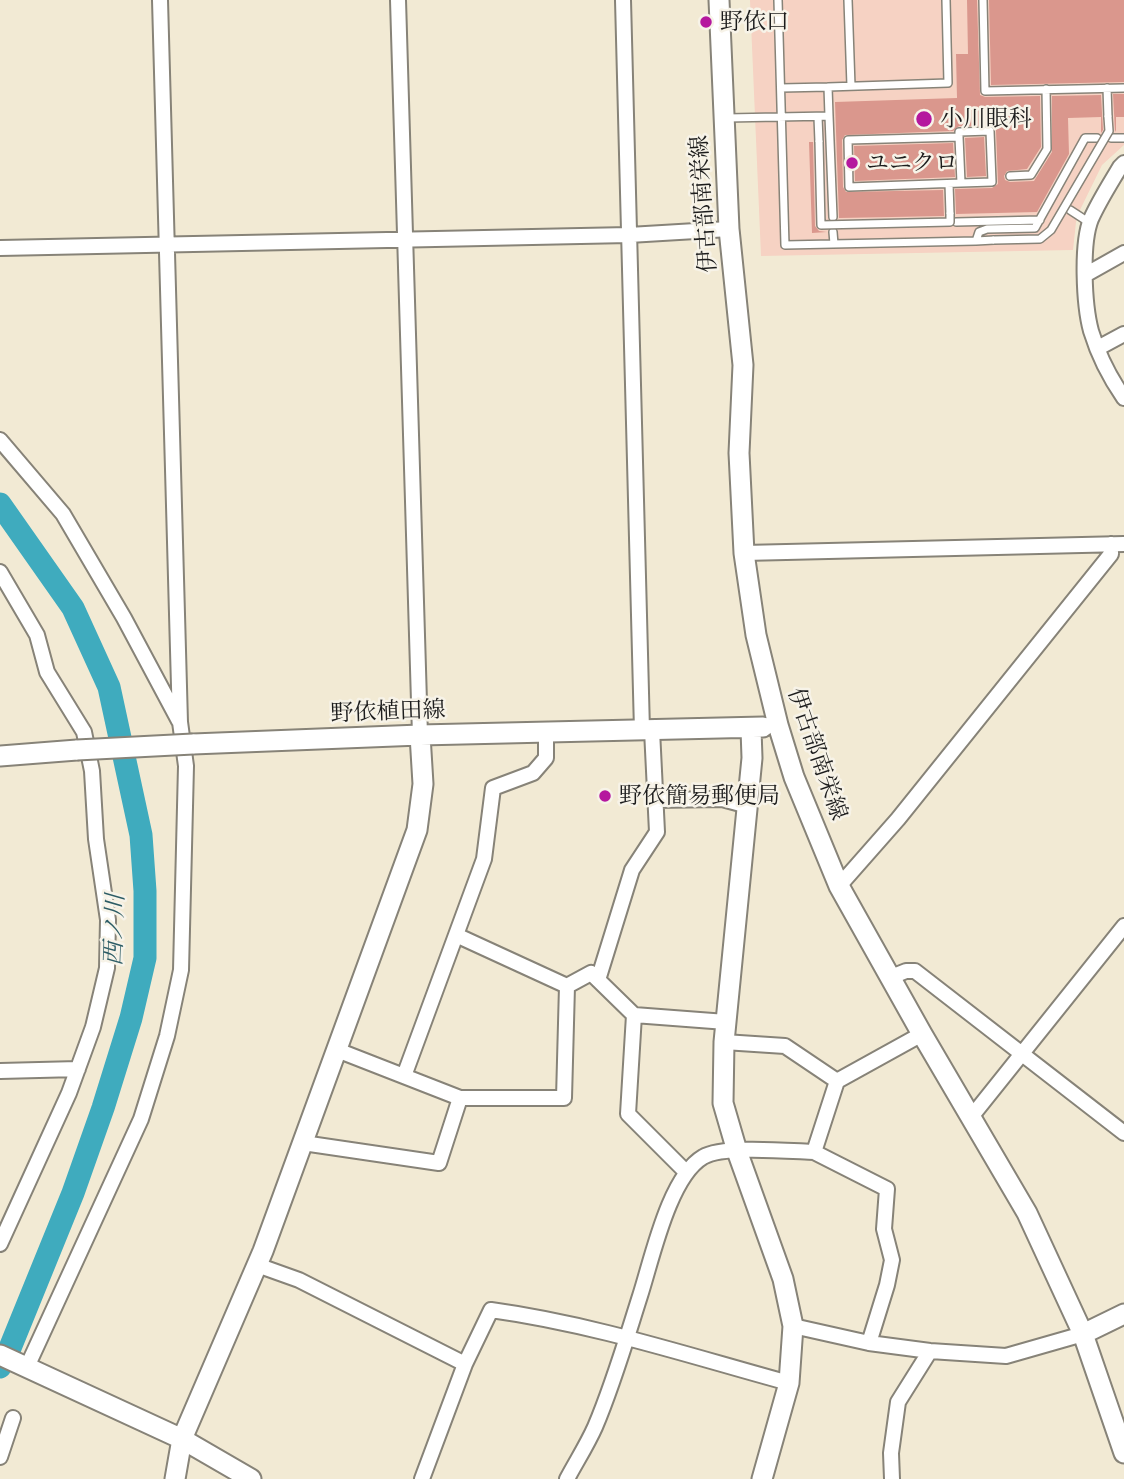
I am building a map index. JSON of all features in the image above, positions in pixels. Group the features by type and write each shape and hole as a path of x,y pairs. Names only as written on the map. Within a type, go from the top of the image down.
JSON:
{"main road":[{"name":"伊古部南栄線","path":"719,0 729,229 743,365 739,453 744,553 756,635 778,725 794,777 839,886 1027,1213 1083,1334 1124,1453"},
{"name":"野依植田線","path":"0,756 420,734 751,729 778,725"},
{"path":"751,729 752,758 748,806 725,1032 723,1103 783,1279 793,1326 789,1383 762,1479"},
{"path":"175,1479 182,1439 257,1265 417,830 423,784 420,734"},
{"path":"1083,1334 1124,1314"},
{"path":"0,1355 182,1439 251,1479"}],"street":[{"path":"27,1367 141,1119 167,1036 181,970 186,766 180,722 160,0"},
{"path":"398,0 420,734"},
{"path":"598,980 632,870 657,832 656,800 647,730 629,235 624,0"},
{"path":"1124,163 1090,223 1085,247 1090,329 1114,383 1124,398"},
{"path":"0,248 629,235 729,229"},
{"path":"1085,275 1124,253"},
{"path":"1098,348 1124,334"},
{"path":"0,440 63,514 124,618 180,722"},
{"path":"744,553 1117,544"},
{"path":"839,886 898,819 1117,544"},
{"path":"0,572 37,635 47,672 84,732 92,771 96,839 108,920 107,968 93,1027 37,1166 0,1244"},
{"path":"404,1076 484,859 493,788 533,773 546,758 545,732"},
{"path":"656,800 722,799 748,806"},
{"path":"972,1116 1124,926"},
{"path":"456,935 568,986"},
{"path":"891,977 906,971 915,971 1124,1133"},
{"path":"568,986 591,973 634,1015 785,1046 836,1081"},
{"path":"337,1050 460,1098 564,1098 568,986"},
{"path":"634,1015 628,1114 686,1172"},
{"path":"814,1152 836,1081 922,1034"},
{"path":"0,1071 78,1069"},
{"path":"303,1143 439,1163 460,1098"},
{"path":"567,1479 594,1429 676,1191 686,1172 703,1156 722,1150 814,1152 887,1189 884,1229 892,1260 869,1343"},
{"path":"257,1265 299,1280 465,1364"},
{"path":"422,1479 465,1364 491,1310 613,1333 789,1383"},
{"path":"793,1326 869,1343 930,1351 1006,1356 1083,1334"},
{"path":"892,1479 891,1453 898,1402 930,1351"},
{"path":"0,1457 13,1418"}],"lane":[{"path":"778,0 785,245 1040,239 1051,230 1109,131 1107,88"},
{"path":"848,0 851,86"},
{"path":"781,88 948,83 946,0"},
{"path":"984,0 985,91 1124,88"},
{"path":"828,88 833,217"},
{"path":"1010,176 1031,175 1047,149 1046,89"},
{"path":"723,118 829,116"},
{"path":"818,117 821,225 950,222 948,184"},
{"path":"959,137 848,140 849,187 992,183 990,131 959,132 961,183"},
{"path":"976,241 979,232 986,229 1035,228 1056,200 1085,138 1097,138"},
{"path":"1111,138 1124,138"},
{"path":"1070,210 1090,223"},
{"path":"956,222 1040,220"},
{"path":"833,232 834,244"}],"shaded area":[{"path":"750,0 1124,0 1124,145 1102,165 1080,210 1073,250 761,256"}],"building":[{"path":"967,0 977,0 980,95 1040,96 1041,147 1027,169 1007,171 1005,180 1034,181 1052,152 1052,96 1101,95 1103,130 1101,133 1101,117 1068,118 1069,154 1037,212 956,214 955,189 992,188 998,184 996,131 993,126 959,126 953,131 845,135 842,140 843,187 846,192 943,190 944,216 839,218 835,102 957,98 956,54 968,54"},
{"path":"989,0 1124,0 1124,82 991,85"},
{"path":"1113,94 1124,94 1124,117 1116,117 1115,132"},
{"path":"984,137 986,176 967,177 965,138"},
{"path":"809,142 813,142 815,226 819,231 827,232 812,233"},
{"path":"953,143 955,177 855,181 854,146"}],"waterway":[{"name":"西ノ川","path":"0,504 73,608 109,687 141,835 145,891 145,958 131,1018 73,1193 0,1367"}],"place":[{"name":"野依口","path":"706,22"},
{"name":"小川眼科","path":"924,119"},
{"name":"ユニクロ","path":"852,163"},
{"name":"野依簡易郵便局","path":"605,796"}]}
